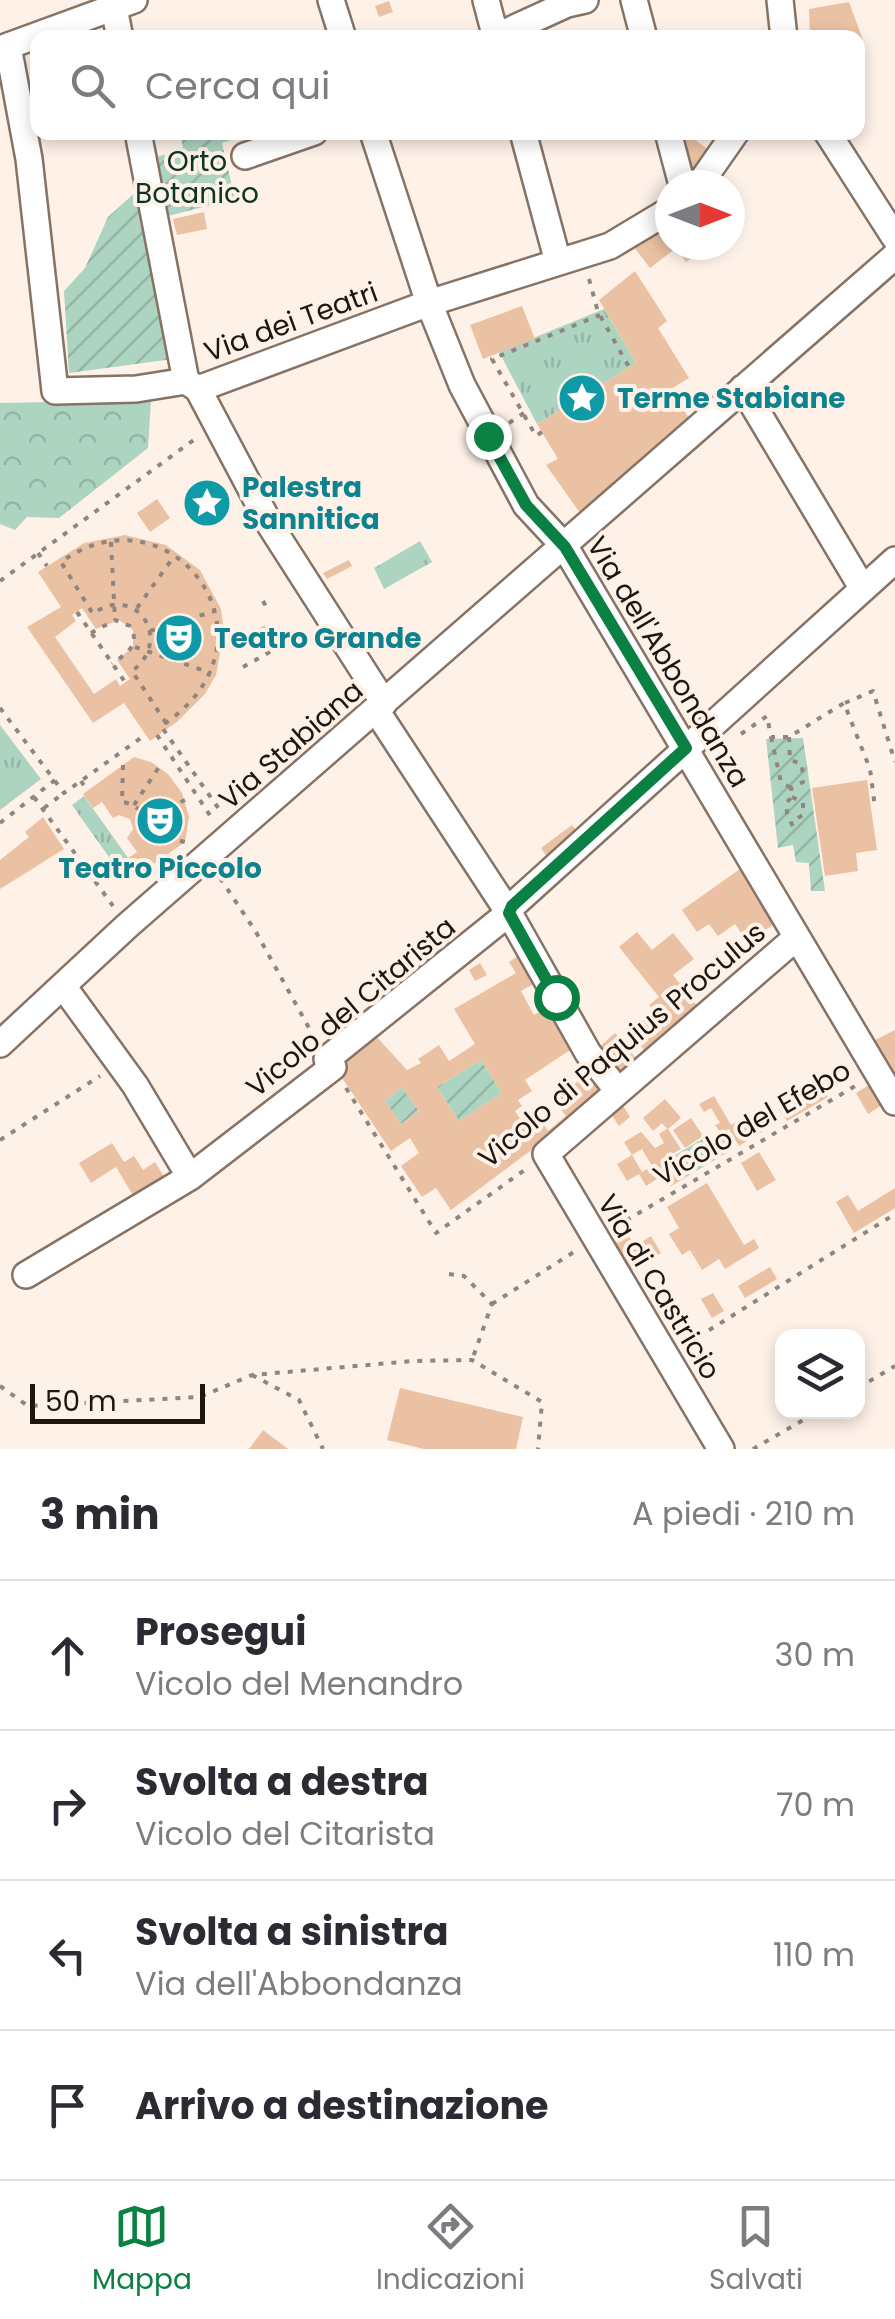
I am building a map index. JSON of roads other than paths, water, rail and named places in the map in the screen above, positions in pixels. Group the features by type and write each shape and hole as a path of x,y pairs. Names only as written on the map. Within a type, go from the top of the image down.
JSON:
{"street":[{"path":"331,0 340,30"},
{"path":"486,0 493,30"},
{"path":"510,30 585,0"},
{"path":"634,0 642,30"},
{"path":"780,0 783,30"},
{"path":"53,30 124,4 121,30"},
{"path":"4,48 30,38"},
{"name":"Via dei Teatri","path":"4,48 30,158 55,391 192,385 429,302 571,259 635,234 655,220"},
{"path":"140,140 192,385 270,525 509,913 588,1052 618,1092"},
{"path":"245,156 291,140"},
{"name":"Via dell'Abbondanza","path":"376,140 429,302 462,385 502,462 526,505 565,547 895,1102"},
{"path":"525,140 571,259"},
{"path":"672,140 686,170"},
{"path":"698,170 728,140"},
{"path":"831,140 895,238"},
{"name":"Via Stabiana","path":"0,1044 127,926 204,862 226,829 380,706 747,395 895,256"},
{"path":"747,395 863,589"},
{"name":"Vicolo del Citarista","path":"26,1276 190,1177 330,1063 509,913 512,906 895,560"},
{"name":"Vicolo di Paquius Proculus","path":"546,1154 797,937"},
{"path":"62,986 122,1067 190,1177"},
{"name":"Via di Castricio","path":"546,1154 721,1449"}],"place":[{"name":"Terme Stabiane","path":"582,398"},
{"name":"Palestra Sannitica","path":"207,503"},
{"name":"Teatro Grande","path":"179,638"},
{"name":"Teatro Piccolo","path":"160,821"}],"park label":[{"name":"Orto Botanico","path":"197,177"}]}
